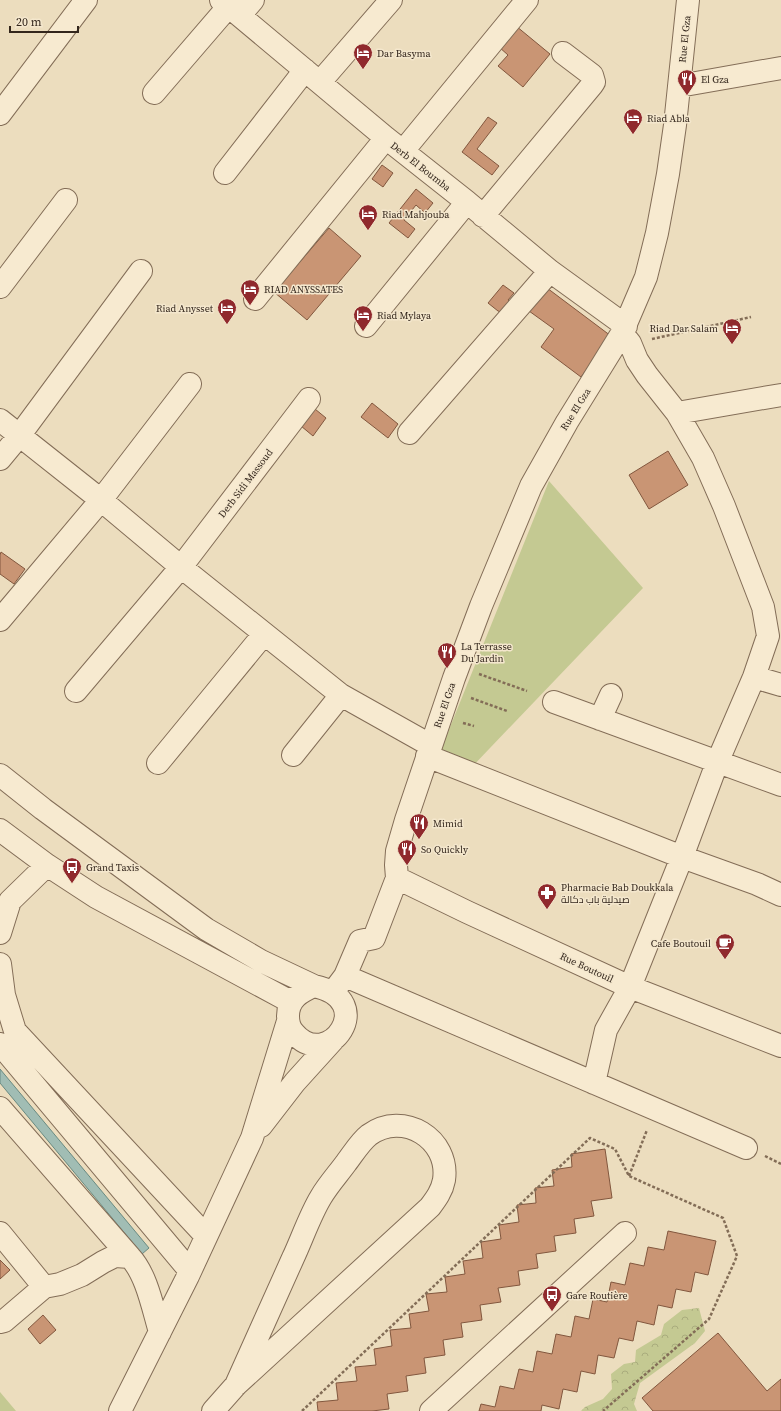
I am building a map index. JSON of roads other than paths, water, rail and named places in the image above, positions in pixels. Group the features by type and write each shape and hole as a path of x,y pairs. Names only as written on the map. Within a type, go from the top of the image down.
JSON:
{"street":[{"path":"0,114 86,0"},
{"path":"226,173 313,76 391,0"},
{"path":"403,151 528,0"},
{"name":"Rue El Gza","path":"331,984 360,941 374,938 397,878 397,851 428,751 481,606 531,486 567,422 626,334 646,277 657,233 674,132 688,0"},
{"path":"154,93 235,5"},
{"name":"Derb El Boumba","path":"235,5 313,76 386,138 475,209 626,334"},
{"path":"366,326 592,85 594,82 592,75 563,54"},
{"path":"679,86 781,68"},
{"path":"255,299 386,138"},
{"path":"0,287 66,200"},
{"path":"0,459 19,436 141,271"},
{"path":"409,433 550,271"},
{"path":"594,1083 606,1030 630,987 682,857 717,763 754,676 768,636 763,607 724,506 703,458 677,413 647,375 626,334"},
{"path":"0,620 101,500 190,384"},
{"path":"677,413 781,395"},
{"name":"Derb Sidi Massoud","path":"76,691 181,567 309,399"},
{"path":"0,420 341,695 428,751 682,857 757,884 781,895"},
{"path":"158,763 264,634"},
{"path":"754,676 781,685"},
{"path":"294,755 341,695"},
{"path":"600,719 611,695"},
{"path":"554,702 642,733 717,763 781,785"},
{"path":"0,775 43,810 206,929 261,961 331,984 594,1083 746,1148"},
{"path":"0,830 47,865 96,897 289,1012"},
{"path":"0,933 10,901 47,865"},
{"name":"Rue Boutouil","path":"397,878 630,987 781,1046"},
{"path":"0,964 4,995 15,1031 206,1236"},
{"path":"121,1410 190,1271 252,1138 289,1012 301,991 331,984"},
{"path":"252,1138 295,1082 341,1032 345,1022 345,1010 341,1000 331,984"},
{"path":"289,1012 292,1032 301,1040 311,1044 322,1044 333,1040"},
{"path":"0,1044 190,1271"},
{"path":"0,1108 136,1263 148,1292 160,1332"},
{"path":"213,1411 236,1385 430,1207 439,1195 444,1180 444,1166 440,1151 431,1139 420,1131 407,1127 394,1126 381,1129 369,1136 359,1147 321,1197 236,1385"},
{"path":"0,1233 44,1287"},
{"path":"431,1411 625,1233"},
{"path":"0,1322 4,1321 44,1287 60,1284 82,1276 115,1256 130,1257"}],"water":[{"path":"0,1069 149,1248 142,1254 0,1083"}],"place":[{"name":"Dar Basyma","path":"363,70"},
{"name":"El Gza","path":"687,96"},
{"name":"Riad Abla","path":"633,135"},
{"name":"Riad Mahjouba","path":"368,231"},
{"name":"RIAD ANYSSATES","path":"250,306"},
{"name":"Riad Anysset","path":"227,325"},
{"name":"Riad Mylaya","path":"363,332"},
{"name":"Riad Dar Salam","path":"732,345"},
{"name":"La Terrasse Du Jardin","path":"447,669"},
{"name":"Mimid","path":"419,840"},
{"name":"So Quickly","path":"407,866"},
{"name":"Grand Taxis","path":"72,884"},
{"name":"Pharmacie Bab Doukkala صيدلية باب دكالة","path":"547,910"},
{"name":"Cafe Boutouil","path":"725,960"},
{"name":"Gare Routière","path":"552,1312"}]}
